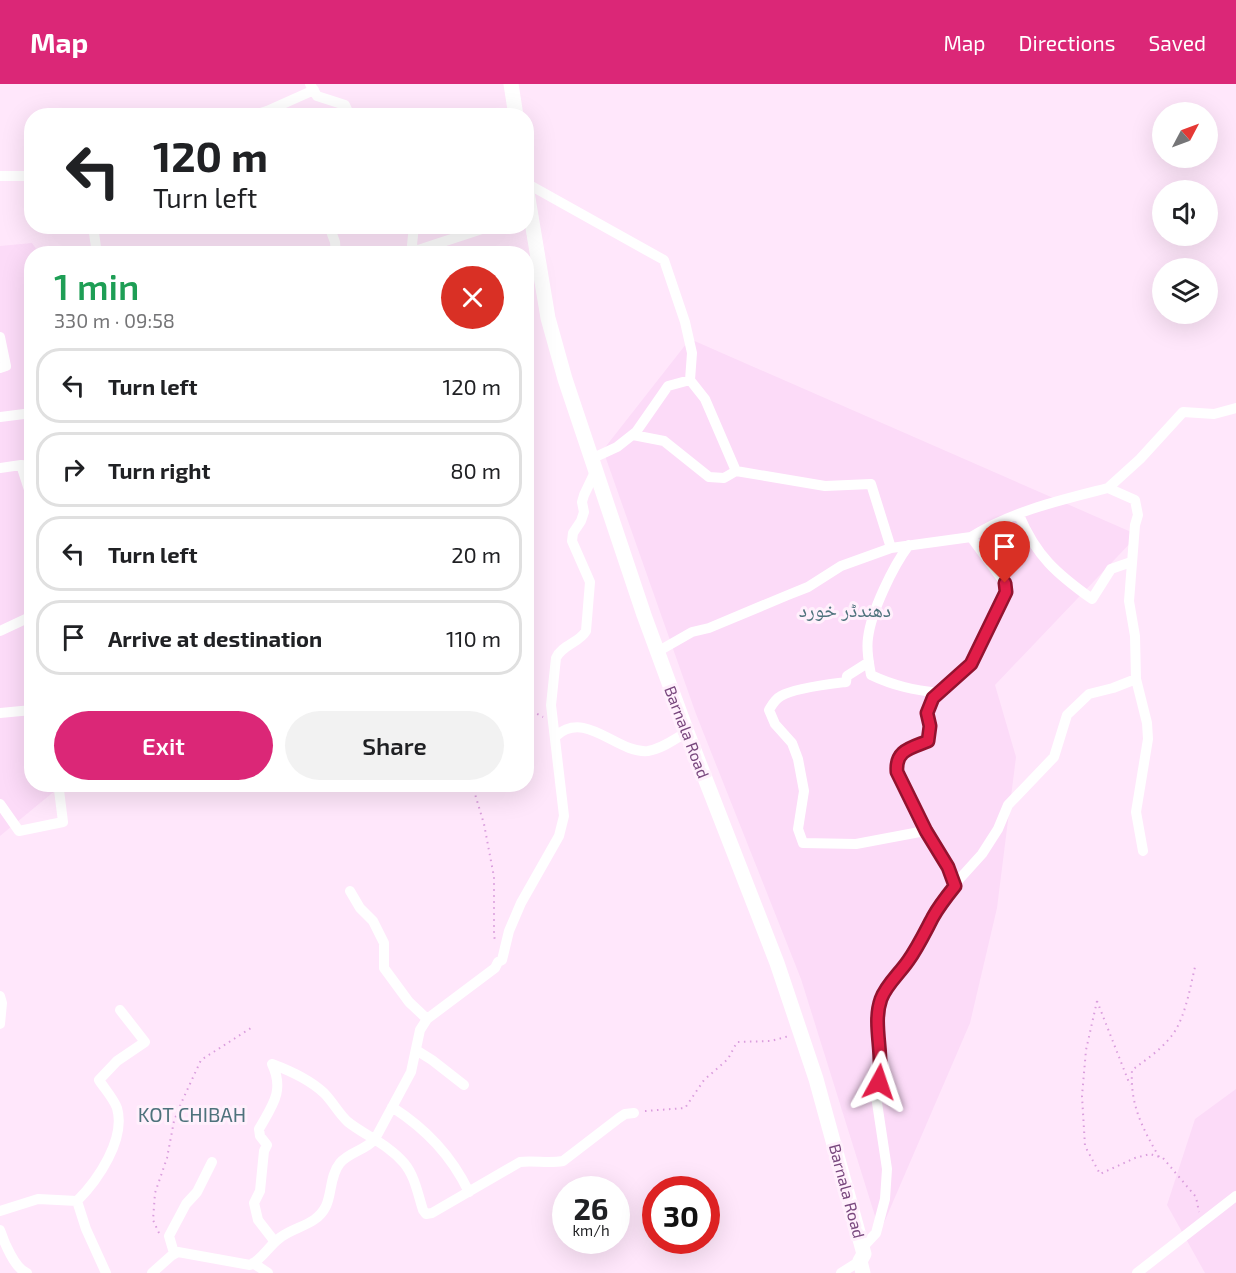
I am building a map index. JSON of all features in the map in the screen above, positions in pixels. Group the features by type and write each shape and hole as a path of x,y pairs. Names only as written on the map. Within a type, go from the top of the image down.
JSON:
{"main road":[{"path":"511,84 515,108"},
{"name":"Barnala Road","path":"533,234 548,318 565,379 657,652 777,963 816,1079 862,1261"}],"street":[{"path":"273,108 312,87 317,96 345,105 346,108"},
{"path":"0,176 24,176"},
{"path":"534,188 664,260 685,322 692,353 690,380 705,399 736,471"},
{"path":"438,246 470,234"},
{"path":"0,337 6,366 0,368"},
{"path":"174,1253 250,1265 281,1237 321,1215 327,1204 334,1174 340,1163 375,1140 411,1072 420,1030 427,1019 495,968 502,960 509,931 521,903 559,836 564,816 552,705 556,658 559,652 583,637 586,631 590,582 572,541 573,533 584,512 582,502 593,465 633,435 668,386 690,380"},
{"path":"657,652 692,632 709,628 808,587 842,566 891,548 971,537 982,530 1048,503 1108,488 1140,459 1184,412 1214,414 1236,408"},
{"path":"0,417 24,414"},
{"path":"633,435 664,441 710,477 724,478 736,471 825,486 871,484 891,548"},
{"path":"0,468 24,465"},
{"path":"1108,488 1135,500 1138,515 1135,525 1128,602 1136,636 1136,679 1147,723 1148,739 1136,812 1143,851"},
{"path":"1019,515 1027,534 1049,566 1092,599 1111,569 1131,562"},
{"path":"954,885 948,867 926,831 897,772 896,762 901,754 928,741 930,726 927,713 933,698 971,664 1006,592 1005,583 971,537"},
{"path":"909,545 900,558 872,621 868,636 871,675 908,690 939,693"},
{"path":"0,631 24,620"},
{"path":"869,662 847,676 846,682 826,684 782,695 774,701 769,710 775,724 792,743 798,759 804,792 798,829 802,843 856,844 926,831"},
{"path":"841,1273 862,1261 876,1233 885,1198 887,1169 876,1096 881,1068 877,1023 881,999 893,979 907,963 954,885 982,854 998,830 1008,805 1054,757 1067,715 1089,694 1136,679"},
{"path":"0,712 24,710"},
{"path":"556,736 562,730 573,726 591,729 634,750 649,751 687,732"},
{"path":"0,804 19,831 63,822 59,792"},
{"path":"350,891 360,908 373,921 384,943 384,968 410,1002 427,1019"},
{"path":"0,996 2,1003 0,1024"},
{"path":"0,1211 38,1199 77,1201 100,1173 112,1150 118,1121 117,1107 99,1080 117,1061 145,1042 120,1010"},
{"path":"416,1050 464,1085"},
{"path":"275,1242 258,1220 254,1203 260,1191 264,1151 267,1145 259,1129 274,1106 279,1084 272,1064 295,1072 310,1082 325,1094 348,1121 394,1153 405,1164 412,1176 426,1214 432,1213 520,1162 563,1161 619,1118 625,1114 634,1113"},
{"path":"392,1107 413,1120 438,1143 459,1171 469,1192"},
{"path":"174,1253 169,1236 186,1204 197,1192 212,1162"},
{"path":"1137,1273 1236,1196"},
{"path":"77,1201 86,1229 106,1273"},
{"path":"0,1230 3,1242 21,1271 27,1273"},
{"path":"152,1273 174,1253"},
{"path":"253,1263 268,1273"}],"path":[{"path":"474,792 484,824 494,877 494,936 502,960"},
{"path":"1131,1089 1132,1070 1151,1056 1175,1032 1186,1003 1195,967"},
{"path":"1160,1156 1150,1154 1136,1158 1100,1174 1085,1146 1082,1096 1086,1050 1097,1001 1131,1089 1135,1111 1160,1156 1196,1197 1202,1222"},
{"path":"174,1253 170,1242 159,1232 153,1220 155,1193 167,1158 174,1121 201,1060 254,1026"},
{"path":"634,1113 685,1108 704,1080 728,1059 737,1042 771,1041 800,1032"}],"shaded area":[{"path":"32,243 34,246 24,246 24,792 53,792 0,836 0,246"},
{"path":"690,339 1138,535 995,685 1016,757 997,908 970,1023 880,1232 801,979 696,714 603,450"},
{"path":"1236,1089 1236,1273 1205,1273 1167,1205 1195,1119"}],"district":[{"name":"دھندڈر خورد","path":"845,610"},
{"name":"KOT CHIBAH","path":"192,1115"}],"route":[{"path":"879,1082 881,1049 877,1023 881,999 893,979 907,963 934,915 955,886 948,867 926,831 897,772 896,762 908,749 928,741 930,726 927,713 933,698 971,664 1006,592 1005,583"}]}
